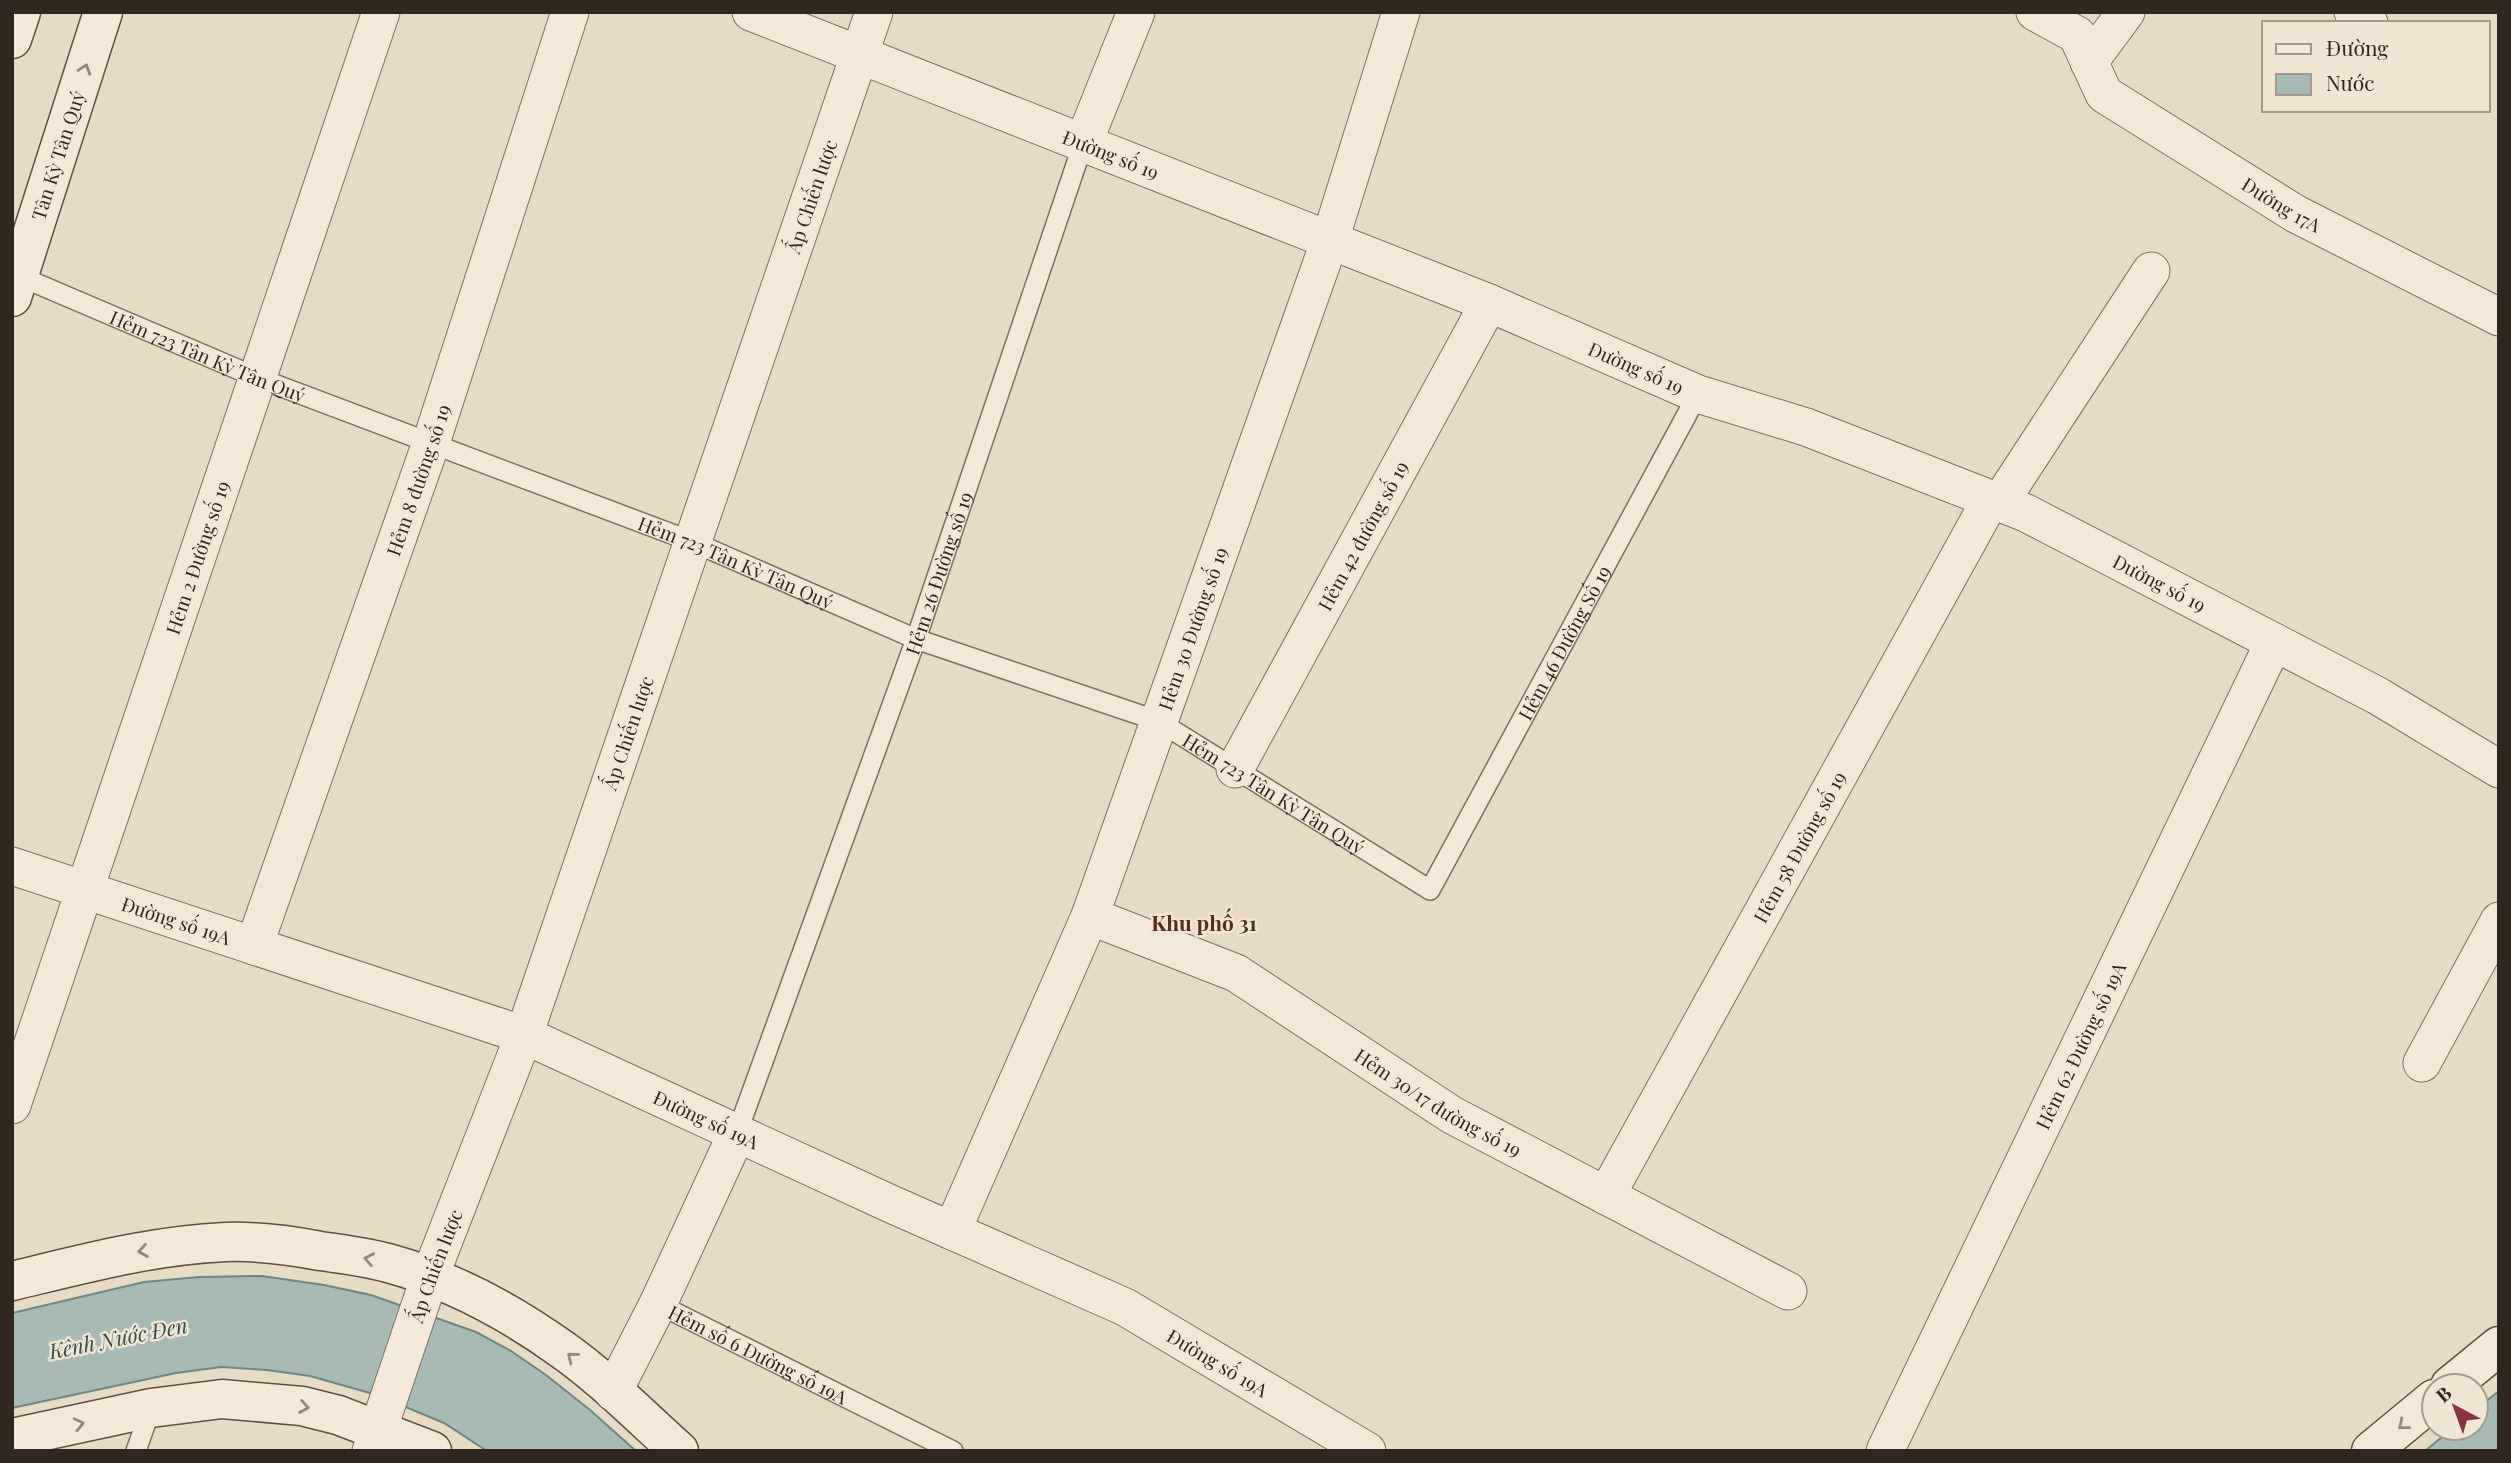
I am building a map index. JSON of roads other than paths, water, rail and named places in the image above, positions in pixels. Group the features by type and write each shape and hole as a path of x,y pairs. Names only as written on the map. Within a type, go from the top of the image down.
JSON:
{"street":[{"path":"12,39 21,12"},
{"name":"Tân Kỳ Tân Quý","path":"16,287 103,12"},
{"name":"Hẻm 2 Đường số 19","path":"12,1105 382,12"},
{"name":"Hẻm 8 đường số 19","path":"254,946 431,443 570,12"},
{"name":"Đường số 19","path":"751,12 1489,303 1698,394 1806,426 1996,500 2026,513 2378,696 2499,769"},
{"name":"Ấp Chiến lược","path":"379,1427 426,1291 524,1035 874,12"},
{"name":"Hẻm 26 Đường số 19","path":"1083,144 1136,12"},
{"name":"Hẻm 30 Đường số 19","path":"952,1231 1090,916 1330,240 1401,12"},
{"name":"Đường 17A","path":"2035,12 2077,35 2104,94 2296,214 2499,317"},
{"path":"2089,62 2126,12"},
{"name":"Hẻm 58 Đường số 19","path":"1606,1196 1996,500 2151,271"},
{"name":"Hẻm 42 đường số 19","path":"1235,768 1489,303"},
{"name":"Hẻm 62 Đường số 19A","path":"1885,1451 2274,642"},
{"name":"Đường số 19A","path":"12,866 524,1035 1125,1307 1367,1451"},
{"name":"Hẻm 30/17 đường số 19","path":"1090,916 1236,973 1452,1115 1788,1292"},
{"path":"2422,1063 2499,921"},
{"name":"Hẻm số 6 Đường số 19A","path":"658,1304 737,1133"},
{"path":"12,1281 132,1253 227,1242 296,1247 387,1263 426,1291 473,1296 534,1330 566,1352 678,1451"},
{"path":"613,1392 658,1304"},
{"path":"2467,1372 2499,1346"},
{"path":"12,1438 151,1408 222,1399 302,1406 379,1427 432,1451"},
{"path":"2371,1451 2420,1411"}],"lane":[{"name":"Hẻm 26 Đường số 19","path":"737,1133 916,639 1083,144"},
{"name":"Hẻm 723 Tân Kỳ Tân Quý","path":"16,287 693,542 916,639 1158,721 1430,890"},
{"name":"Hẻm 46 Đường Số 19","path":"1430,890 1698,394"},
{"name":"Hẻm số 6 Đường số 19A","path":"658,1304 953,1451"},
{"path":"136,1451 151,1408"}],"water":[{"name":"Kênh Nước Đen","path":"262,1276 371,1295 476,1332 511,1351 546,1375 636,1451 487,1451 444,1423 377,1395 310,1376 267,1370 221,1367 176,1373 12,1408 12,1313 144,1282 199,1277"},
{"path":"2499,1391 2499,1451 2425,1451 2436,1442 2490,1442 2490,1398"}],"district":[{"name":"Khu phố 31","path":"1204,922"}]}
